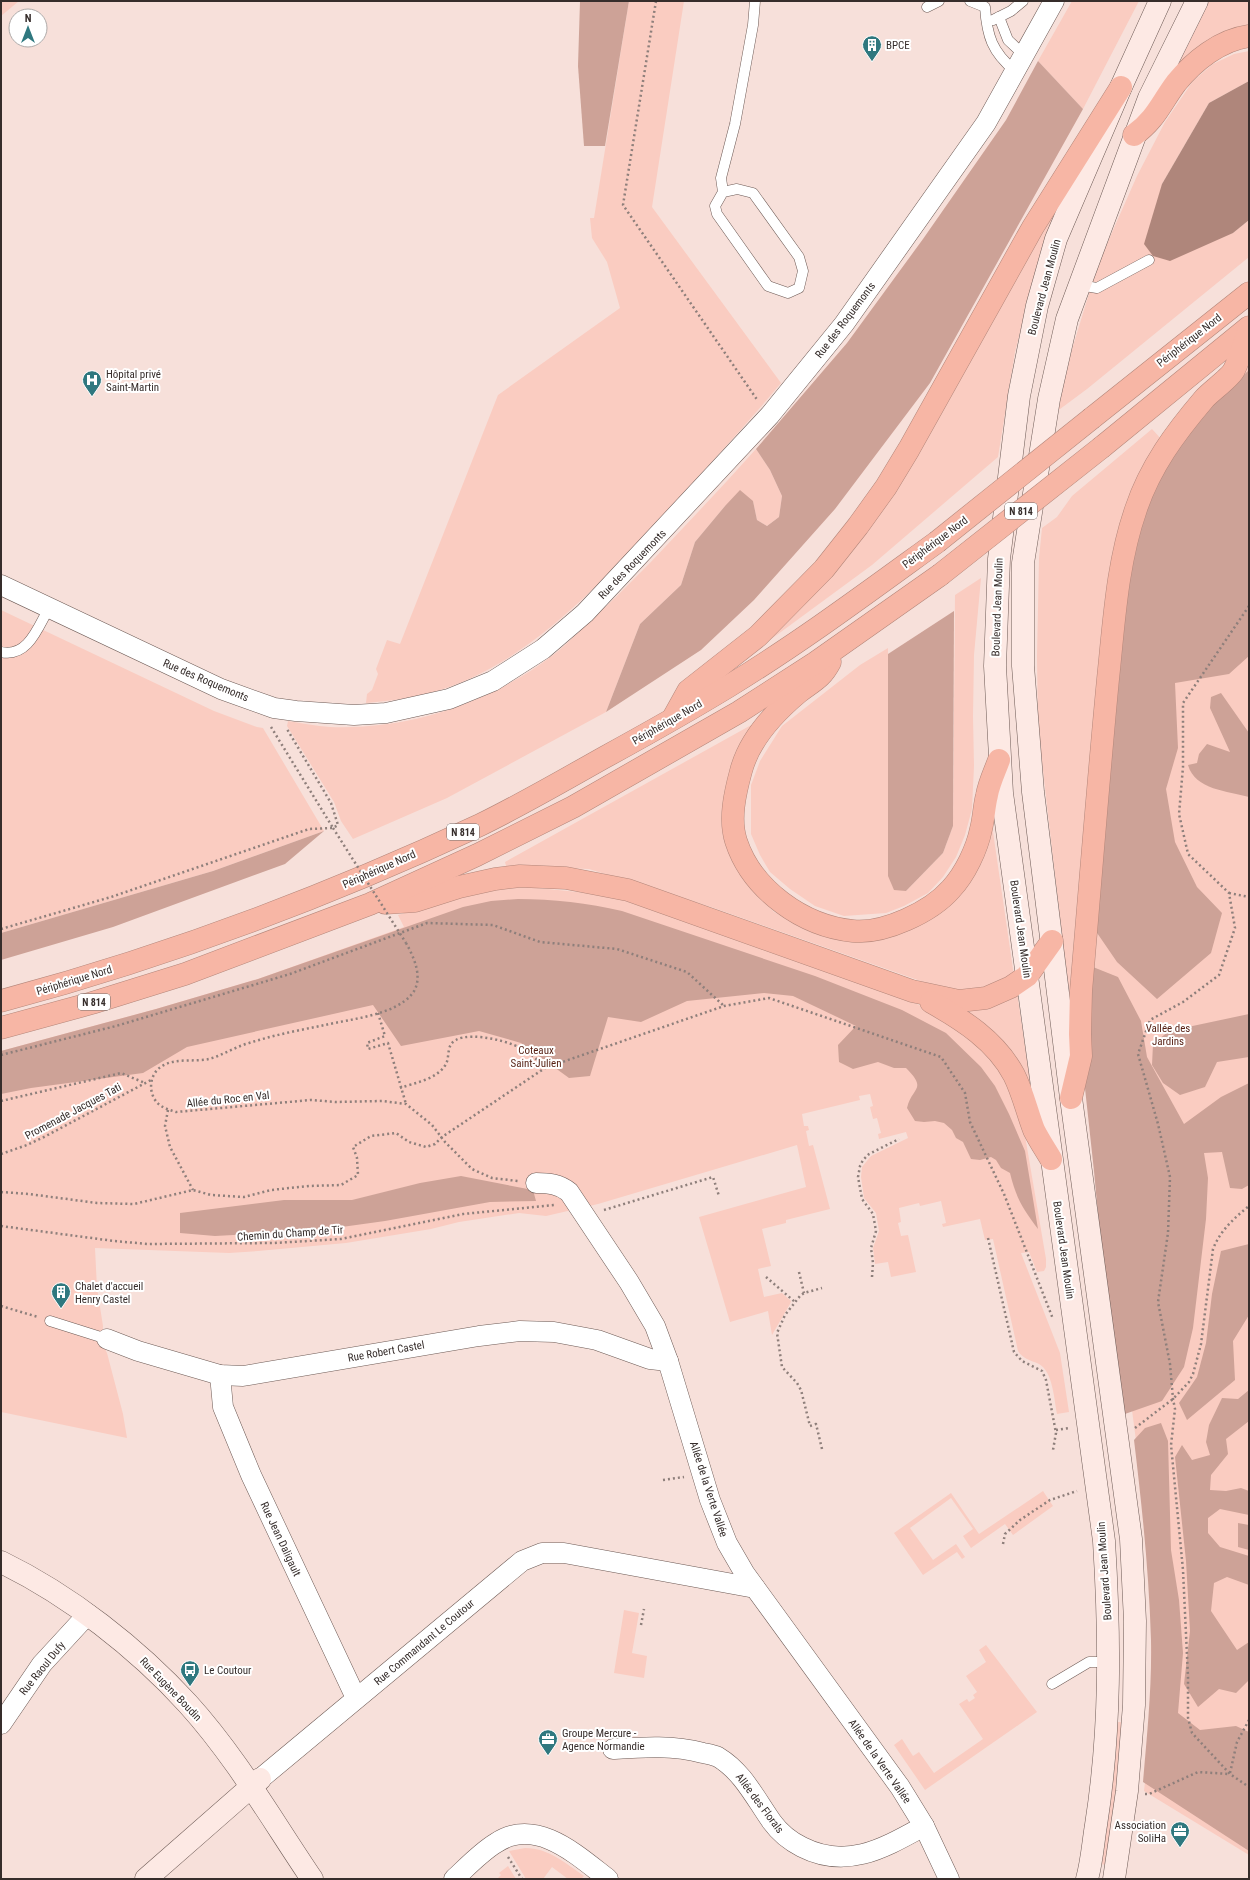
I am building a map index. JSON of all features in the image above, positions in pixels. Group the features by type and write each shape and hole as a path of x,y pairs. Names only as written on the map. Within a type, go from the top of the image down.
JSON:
{"highway":[{"path":"1134,135 1148,125 1176,83 1198,60 1221,45 1249,36"},
{"path":"672,719 688,692 758,636 824,569 886,487 909,449 1033,227 1120,87"},
{"name":"Périphérique Nord","path":"1,1001 69,983 140,960 308,900 482,824 566,779 672,719 730,685 810,633 937,542 1249,293"},
{"name":"N 814","path":"1,1028 92,1003 185,974 370,904 477,855 573,807 739,712 837,647 940,575 1102,447 1249,327"},
{"path":"1071,1098 1081,1056 1080,1034 1082,991 1104,724 1118,584 1129,532 1136,510 1155,465 1168,444 1191,415 1213,389 1233,371 1249,330"},
{"path":"837,647 823,675 799,692 774,715 749,750 741,769 733,809 736,841 744,859 758,882 770,894 790,909 839,929 855,931 869,930 897,924 937,902 951,889 977,844 987,794 999,760"},
{"path":"370,904 415,901 459,887 495,879 520,876 566,878 628,890 912,991 959,1001 972,1001 998,994 1027,976 1052,941"},
{"path":"912,991 966,1022 1000,1055 1014,1074 1024,1098 1034,1130 1051,1159"}],"main road":[{"name":"Boulevard Jean Moulin","path":"1088,1876 1102,1787 1109,1662 1104,1541 1002,793 995,666 999,559 1019,396 1037,306 1056,239 1120,87 1160,1"},
{"path":"1114,1879 1128,1783 1134,1705 1135,1621 1131,1539 1071,1098 1033,792 1023,666 1023,563 1049,398 1067,319 1149,98 1197,1"},
{"name":"Rue Eugène Boudin","path":"1,1562 20,1571 88,1614 137,1654 188,1704 231,1758 255,1783 312,1879"},
{"name":"Rue Commandant Le Coutour","path":"146,1879 255,1783"}],"street":[{"name":"Rue des Roquemonts","path":"1,585 221,690 274,708 354,715 386,713 449,699 493,681 543,649 585,613 770,415 848,318 986,123 1054,1"},
{"name":"Allée de la Verte Vallée","path":"536,1182 550,1183 565,1189 578,1205 629,1282 655,1326 668,1361 710,1500 727,1543 745,1574 900,1787 924,1826 949,1879"},
{"name":"Rue Robert Castel","path":"107,1339 138,1351 220,1375 243,1376 479,1336 520,1332 554,1332 597,1340 650,1359 668,1361"},
{"name":"Rue Jean Daligault","path":"220,1375 223,1407 255,1482 356,1698"},
{"name":"Rue Commandant Le Coutour","path":"255,1783 522,1561 542,1553 564,1553 756,1588"},
{"name":"Rue Raoul Dufy","path":"1,1724 42,1664 88,1614"},
{"name":"Allée des Florals","path":"613,1749 663,1746 687,1749 717,1756 736,1770 779,1831 792,1842 819,1854 853,1857 871,1852 924,1826"},
{"path":"454,1879 496,1842 517,1835 527,1834 551,1839 608,1879"},
{"path":"1088,1876 1114,1879"}],"lane":[{"path":"723,192 738,188 753,194 799,257 803,271 799,288 788,293 768,286 717,214 715,206 723,192 721,178 735,124 753,25 755,1"},
{"path":"927,7 939,1"},
{"path":"970,1 985,7 986,24 990,40 999,55 1020,63"},
{"path":"986,24 1024,1"},
{"path":"999,17 1008,40 1020,63"},
{"path":"1079,285 1097,288 1149,260"},
{"path":"1,652 19,651 32,639 49,608"},
{"path":"50,1321 107,1339"},
{"path":"1052,1684 1089,1662 1109,1662"}],"path":[{"path":"656,1 623,206 758,402 770,415"},
{"path":"1249,606 1183,703 1183,767 1179,814 1188,854 1229,893 1249,897"},
{"path":"1,929 111,897 309,829 333,828 338,825 331,803 283,723"},
{"path":"194,1190 170,1148 165,1126 168,1110 160,1106 154,1099 151,1088 152,1080 156,1072 164,1065 172,1062 211,1058 249,1043 378,1013 405,1001 415,989 417,970 414,958 406,943 271,727 266,724"},
{"path":"1229,893 1235,928 1220,974 1183,1002 1150,1020 1138,1054 1158,1124 1170,1177 1168,1233 1158,1302 1170,1364 1175,1409 1171,1445 1182,1570 1188,1677 1188,1718 1192,1733 1230,1774 1249,1787"},
{"path":"1,1055 116,1026 290,974 427,923 493,925 540,942 618,949 687,972 724,1006"},
{"path":"1,1192 29,1194 97,1203 134,1204 194,1190 212,1195 244,1197 271,1190 309,1186 341,1185 358,1175 357,1158 354,1147 370,1136 396,1133 409,1142 426,1148 435,1144 442,1137 544,1068 724,1006 769,998 941,1057 964,1093 972,1127 1004,1194 1038,1284 1056,1325"},
{"path":"378,1013 385,1036 367,1043 368,1049 388,1044 406,1104 432,1125 472,1169 485,1176 506,1180 536,1182"},
{"path":"400,1088 434,1076 446,1064 448,1049 455,1040 470,1036 490,1038 529,1052 544,1068"},
{"path":"1,1101 122,1073 145,1083"},
{"name":"Promenade Jacques Tati","path":"1,1154 44,1137 152,1080"},
{"name":"Allée du Roc en Val","path":"168,1110 188,1112 249,1104 311,1100 336,1102 382,1101 406,1104"},
{"path":"872,1277 873,1263 870,1248 876,1231 873,1214 862,1199 858,1177 860,1166 869,1154 899,1139"},
{"path":"604,1210 713,1177 718,1196"},
{"name":"Chemin du Champ de Tir","path":"1,1226 148,1244 274,1243 341,1239 463,1214 537,1206 578,1205"},
{"path":"1132,1433 1136,1427 1173,1399 1189,1382 1196,1364 1201,1344 1212,1255 1216,1240 1230,1222 1249,1206"},
{"path":"988,1238 1014,1352 1022,1361 1042,1371 1049,1391 1056,1430 1053,1450"},
{"path":"799,1272 804,1293"},
{"path":"766,1277 795,1302"},
{"path":"822,1288 804,1293 795,1302 777,1333 782,1367 797,1383 801,1390 810,1426 816,1424 822,1450"},
{"path":"1,1306 50,1321"},
{"path":"1056,1430 1067,1427 1076,1430"},
{"path":"663,1480 691,1476"},
{"path":"1003,1544 1005,1534 1020,1520 1050,1500 1084,1488"},
{"path":"641,1625 644,1609"},
{"path":"1230,1774 1237,1742 1249,1720"},
{"path":"1149,1794 1198,1772 1230,1774"},
{"path":"496,1842 511,1861 522,1879"}],"green space":[{"path":"1,1 19,1 11,8 8,8 8,10 1,16"},
{"path":"580,1 629,1 605,146 584,146 578,66"},
{"path":"629,1 684,1 652,207 781,383 752,417 611,571 556,623 526,646 495,666 462,682 418,696 366,703 367,694 372,690 378,674 376,669 387,640 400,644 498,395 620,308 607,262 592,238 590,218 594,218"},
{"path":"1072,1 1139,1 1083,109 1038,61"},
{"path":"1209,1 1249,1 1249,27 1174,68"},
{"path":"1249,51 1249,81 1209,103 1162,184 1233,233 1249,220 1249,257 1087,389 1052,415 1098,264 1137,176 1165,122 1193,81 1213,64 1234,54"},
{"path":"1038,61 1083,109 930,383 835,509 754,600 701,650 606,712 640,624 681,585 695,542 725,506 740,490 753,501 757,520 767,526 779,517 782,496 770,470 756,449 847,343 923,239 1006,120"},
{"path":"1072,176 1038,263 1015,352 998,457 872,565 770,640 861,540 897,490 956,388 1007,288"},
{"name":"Vallée des Jardins","path":"1249,367 1249,1855 1144,1791 1152,1701 1150,1547 1125,1357 1086,1031 1111,715 1217,395"},
{"path":"1249,370 1249,656 1229,674 1175,683 1178,748 1166,789 1175,842 1197,887 1222,913 1211,953 1157,999 1117,962 1093,927 1124,590 1150,494 1181,436"},
{"path":"1152,429 1162,440 1073,994 1070,993 1067,980 1038,727 1037,657 1039,558 1042,528 1057,517 1072,496"},
{"path":"756,449 770,470 782,496 779,517 767,526 757,520 753,501 725,506 695,542 681,585 640,624 606,712 447,798 353,839 341,821 334,802 287,726 288,721 330,727 360,727 389,724 419,718 476,700 529,672 560,649 616,597 649,564"},
{"path":"981,578 974,655 974,766 972,809 965,835 956,857 943,877 928,893 904,906 886,913 844,916 815,906 790,889 770,872 760,855 751,834 751,785 760,761 782,726 860,665 888,648 888,875 906,891 943,853 953,826 955,595"},
{"path":"1,610 214,711 263,728 324,831 213,871 1,933"},
{"path":"954,611 953,826 943,853 906,891 894,890 888,876 888,654"},
{"path":"1221,693 1249,733 1249,797 1222,791 1205,785 1192,773 1188,765 1197,763 1199,754 1207,744 1230,752 1210,708 1211,697"},
{"path":"753,724 725,829 731,859 743,877 774,912 831,938 936,913 992,825 1014,976 972,994 946,990 711,907 589,869 506,866 505,862"},
{"path":"324,831 285,864 113,927 1,960 1,933 213,871"},
{"name":"Coteaux Saint-Julien","path":"528,887 588,893 623,900 817,967 917,1004 937,1014 960,1029 989,1056 1005,1078 1021,1112 1046,1259 1046,1267 1044,1271 1037,1272 1029,1252 1021,1253 1060,1353 1069,1412 1057,1414 1052,1386 1044,1368 1039,1364 1024,1358 1018,1351 993,1239 985,1240 980,1219 943,1227 942,1224 946,1223 941,1201 920,1206 919,1203 899,1208 901,1222 898,1223 901,1236 908,1235 916,1272 891,1277 888,1262 875,1264 873,1248 879,1231 876,1213 864,1198 861,1177 862,1167 871,1156 908,1138 906,1132 879,1139 878,1134 881,1133 877,1118 873,1119 870,1107 873,1106 870,1094 859,1096 860,1100 802,1114 804,1126 808,1126 809,1130 806,1131 809,1146 813,1145 830,1209 786,1220 786,1223 762,1229 771,1266 758,1269 764,1297 782,1293 791,1301 772,1335 768,1311 730,1322 699,1217 806,1187 797,1145 598,1204 546,1216 519,1213 459,1222 431,1229 346,1243 258,1251 229,1253 95,1248 97,1288 103,1326 102,1343 107,1353 123,1414 127,1438 1,1412 1,1051 156,1009 258,979 404,927 398,915 466,894 495,889"},
{"path":"518,899 570,902 622,911 815,976 902,1010 946,1033 981,1067 995,1086 1009,1114 1025,1151 1038,1229 1021,1203 1010,1173 1001,1168 996,1160 991,1157 980,1160 971,1159 963,1142 956,1138 952,1130 944,1123 935,1121 915,1121 907,1108 917,1085 913,1075 906,1068 894,1068 878,1062 853,1069 839,1062 838,1045 856,1026 793,996 764,993 687,1001 641,1022 608,1017 590,1076 569,1078 521,1043 479,1031 401,1046 373,1005 187,1047 143,1073 31,1088 1,1094 1,1051 156,1009 258,979 463,907 491,901"},
{"path":"1093,967 1118,977 1141,1021 1147,1057 1184,1124 1221,1097 1249,1083 1249,1185 1242,1189 1230,1188 1222,1152 1204,1153 1208,1178 1206,1219 1193,1328 1184,1367 1162,1401 1122,1415 1106,1301 1083,1070"},
{"path":"1017,992 1031,1086 1027,1088 951,1006"},
{"path":"1249,1014 1249,1057 1217,1062 1205,1087 1180,1095 1163,1083 1152,1065 1153,1044 1169,1031"},
{"path":"461,1176 533,1190 536,1201 490,1202 385,1221 320,1230 215,1236 180,1233 180,1213 284,1200 352,1200 420,1183"},
{"path":"1249,1244 1249,1315 1233,1341 1235,1380 1187,1420 1179,1403 1197,1377 1206,1343 1212,1294 1221,1251"},
{"path":"1249,1390 1249,1421 1226,1439 1228,1454 1211,1475 1210,1490 1226,1491 1241,1488 1249,1491 1249,1515 1220,1509 1208,1518 1208,1533 1220,1547 1249,1556 1249,1585 1227,1577 1214,1583 1211,1611 1237,1650 1249,1642 1249,1680 1236,1693 1219,1689 1198,1707 1184,1684 1190,1631 1186,1561 1175,1457 1182,1445 1192,1460 1210,1455 1206,1442 1209,1425 1222,1398 1238,1399"},
{"path":"1161,1423 1168,1441 1171,1550 1179,1600 1183,1653 1178,1713 1200,1730 1236,1726 1249,1732 1249,1851 1143,1782 1148,1729 1151,1640 1145,1540 1134,1440 1145,1428"},
{"path":"1043,1491 1053,1506 1013,1535 1005,1524 971,1548 963,1536 973,1529 951,1498 910,1528 933,1560 956,1544 965,1557 962,1559 957,1552 923,1575 894,1533 951,1493 979,1534"},
{"path":"1238,1523 1249,1525 1249,1550 1238,1547"},
{"path":"624,1610 639,1613 632,1653 647,1656 644,1678 614,1673"},
{"path":"986,1645 1037,1712 925,1790 894,1745 902,1739 913,1756 919,1752 934,1773 983,1739 959,1704 967,1699 969,1702 975,1698 973,1695 977,1692 966,1676 986,1662 979,1650"},
{"path":"1115,1722 1125,1722 1107,1865 1100,1864"},
{"path":"525,1848 549,1853 584,1876 581,1879 568,1879 552,1867 543,1879 526,1879 509,1851"},
{"path":"508,1866 516,1879 497,1879 501,1875 499,1873"}],"shaded area":[{"path":"1249,81 1249,220 1233,233 1170,261 1153,256 1144,244 1162,184 1209,103"}],"place":[{"name":"BPCE","path":"872,62"},
{"name":"Hôpital privé Saint-Martin","path":"92,397"},
{"name":"Chalet d'accueil Henry Castel","path":"61,1309"},
{"name":"Le Coutour","path":"190,1687"},
{"name":"Groupe Mercure - Agence Normandie","path":"548,1756"},
{"name":"Association SoliHa","path":"1180,1848"}]}
